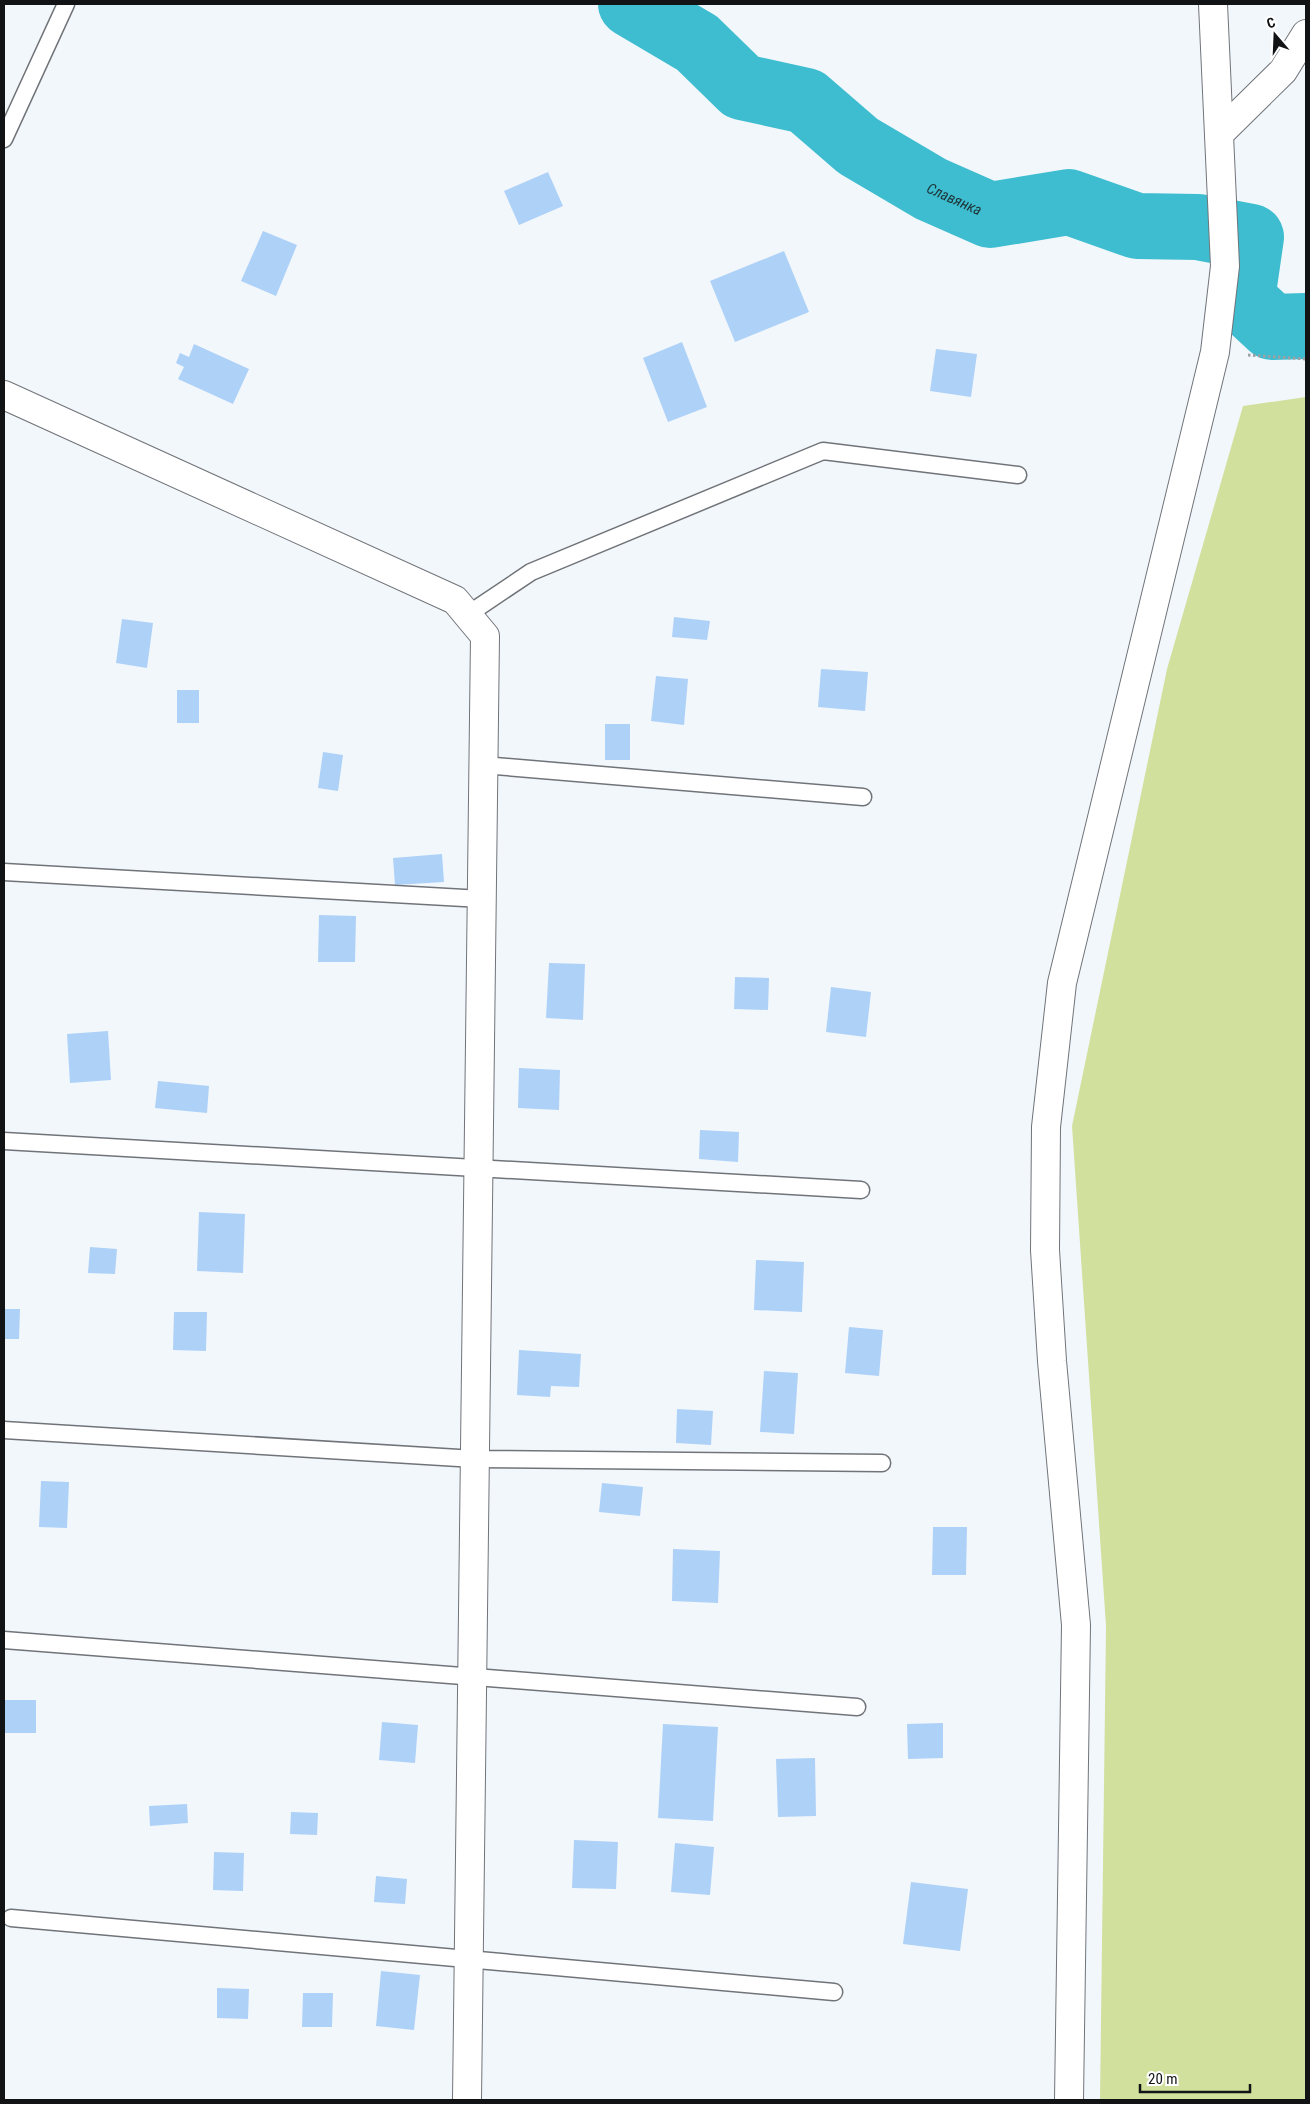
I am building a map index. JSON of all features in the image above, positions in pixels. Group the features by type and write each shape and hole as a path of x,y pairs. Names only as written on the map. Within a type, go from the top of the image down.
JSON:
{"street":[{"path":"1069,2100 1076,1625 1052,1361 1045,1250 1046,1128 1062,983 1215,352 1225,266 1213,4"},
{"path":"1219,134 1283,71 1306,34"},
{"path":"4,395 455,600 485,636 468,2100"}],"lane":[{"path":"4,139 66,4"},
{"path":"467,615 531,572 822,451 1018,475"},
{"path":"483,765 863,797"},
{"path":"4,872 482,899"},
{"path":"4,1141 478,1166 861,1190"},
{"path":"4,1430 475,1459 882,1464"},
{"path":"4,1640 857,1707"},
{"path":"11,1918 834,1992"}],"path":[{"path":"1215,352 1306,359"}],"green space":[{"path":"1306,397 1306,2100 1100,2100 1106,1626 1072,1126 1167,669 1243,406"}],"building":[{"path":"548,172 563,206 519,225 504,191"},
{"path":"263,231 297,245 276,296 241,281"},
{"path":"784,251 809,312 735,342 710,281"},
{"path":"682,342 707,407 668,422 643,358"},
{"path":"194,344 249,369 233,404 178,379 184,367 176,363 180,353 189,357"},
{"path":"936,349 977,354 971,397 930,391"},
{"path":"674,617 710,621 707,640 672,637"},
{"path":"122,619 153,623 147,668 116,663"},
{"path":"821,669 868,672 865,711 818,707"},
{"path":"656,676 688,679 684,725 651,721"},
{"path":"177,690 199,690 199,723 177,723"},
{"path":"605,724 630,724 630,760 605,760"},
{"path":"323,752 343,755 338,791 318,788"},
{"path":"442,854 444,882 395,885 393,858"},
{"path":"319,915 356,916 355,962 318,962"},
{"path":"549,963 585,964 583,1020 546,1018"},
{"path":"735,977 769,978 768,1010 734,1009"},
{"path":"831,987 871,992 866,1037 826,1032"},
{"path":"108,1031 111,1080 70,1083 67,1034"},
{"path":"519,1068 560,1070 559,1110 518,1108"},
{"path":"158,1081 209,1086 207,1113 155,1108"},
{"path":"700,1130 739,1132 738,1162 699,1159"},
{"path":"199,1212 245,1214 243,1273 197,1271"},
{"path":"90,1247 117,1249 115,1274 88,1273"},
{"path":"756,1260 804,1262 802,1312 754,1310"},
{"path":"4,1309 20,1309 19,1339 4,1339"},
{"path":"174,1312 207,1312 206,1351 173,1350"},
{"path":"849,1327 883,1330 879,1376 845,1373"},
{"path":"519,1350 581,1354 579,1387 551,1386 550,1397 517,1395"},
{"path":"764,1371 798,1373 794,1434 760,1432"},
{"path":"677,1409 713,1411 711,1445 676,1443"},
{"path":"41,1481 69,1482 67,1528 39,1527"},
{"path":"602,1483 643,1487 640,1516 599,1512"},
{"path":"933,1527 967,1527 966,1575 932,1575"},
{"path":"673,1549 720,1551 718,1603 672,1601"},
{"path":"4,1700 36,1700 36,1733 4,1733"},
{"path":"382,1722 418,1725 415,1763 379,1760"},
{"path":"943,1723 943,1758 908,1759 907,1724"},
{"path":"663,1724 718,1727 713,1821 658,1818"},
{"path":"815,1758 816,1816 778,1817 776,1759"},
{"path":"187,1804 188,1823 150,1826 149,1806"},
{"path":"291,1812 318,1813 317,1835 290,1834"},
{"path":"574,1840 618,1842 616,1889 572,1888"},
{"path":"675,1843 714,1847 710,1895 671,1892"},
{"path":"214,1852 244,1853 243,1891 213,1890"},
{"path":"376,1876 407,1879 405,1904 374,1902"},
{"path":"911,1882 968,1889 960,1951 903,1944"},
{"path":"381,1971 420,1975 414,2030 376,2026"},
{"path":"217,1988 249,1989 248,2019 217,2018"},
{"path":"303,1993 333,1993 332,2027 302,2027"}],"waterway":[{"name":"Славянка","path":"631,4 697,43 742,87 806,101 858,146 931,189 990,215 1069,202 1137,226 1198,227 1251,237 1242,299 1272,327 1306,326"}]}
